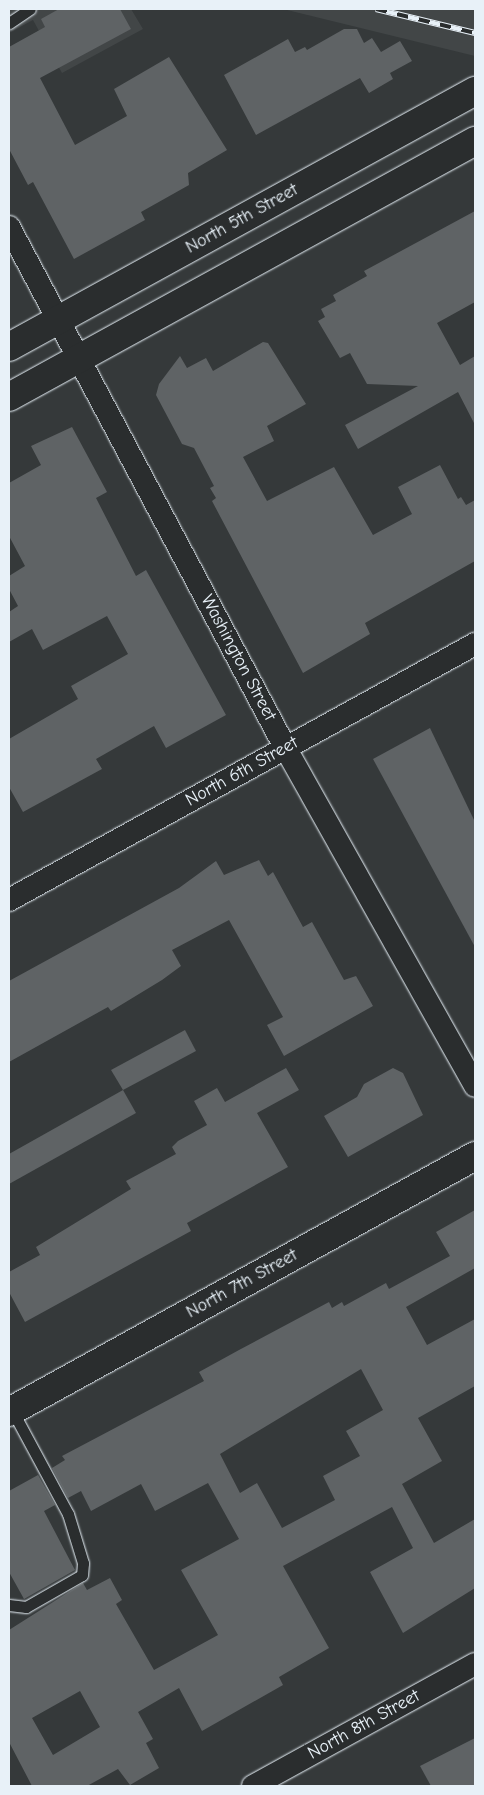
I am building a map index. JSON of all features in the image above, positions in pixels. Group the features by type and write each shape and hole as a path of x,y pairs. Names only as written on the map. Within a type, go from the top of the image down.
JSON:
{"street":[{"name":"North 5th Street","path":"9,347 475,91"},
{"path":"9,397 475,141"},
{"name":"Washington Street","path":"9,227 81,357 286,748 475,1086"},
{"name":"North 6th Street","path":"9,900 475,644"},
{"name":"North 7th Street","path":"10,1411 475,1156"},
{"name":"North 8th Street","path":"252,1786 475,1664"}],"lane":[{"path":"9,23 30,9"},
{"path":"9,1605 26,1607 82,1575 83,1563 68,1514 10,1411"}],"shaded area":[{"path":"9,9 131,9 143,29 62,73 33,20 9,33"},
{"path":"283,9 475,9 475,56"}],"building":[{"path":"59,9 120,9 131,29 40,78 75,145 127,116 114,89 169,57 227,150 188,173 189,185 141,212 145,220 74,259 33,182 28,185 9,149 9,47 45,27 41,19"},
{"path":"344,29 357,29 364,43 372,38 381,52 400,41 412,61 390,73 393,79 369,93 360,78 256,135 224,75 288,39 295,52 305,47 307,50"},
{"path":"475,211 475,302 437,323 460,365 475,356 475,425 458,392 358,449 345,425 418,386 367,384 350,353 340,358 318,321 325,317 321,309 336,301 333,295 367,276 364,271"},
{"path":"263,342 268,343 306,404 267,426 274,441 243,457 267,501 334,467 373,535 412,514 398,487 440,465 458,499 461,497 466,505 475,500 475,561 365,623 370,634 303,673 212,501 216,498 210,488 214,486 194,448 182,444 156,395 159,384 180,356 187,368 206,358 213,371"},
{"path":"72,427 107,492 96,498 136,576 146,570 226,715 166,748 154,726 96,759 102,769 23,812 9,787 9,739 78,699 71,686 128,654 107,616 43,650 32,629 9,642 9,612 18,606 9,589 9,576 25,566 9,536 9,483 41,465 31,446"},
{"path":"430,728 475,822 475,947 373,759"},
{"path":"259,860 268,876 273,872 303,927 312,922 344,980 356,976 373,1006 284,1056 267,1025 283,1017 229,920 172,950 181,966 162,980 111,1011 108,1007 9,1062 9,981 179,888 216,861 224,875"},
{"path":"185,1030 196,1051 123,1090 111,1070"},
{"path":"286,1068 299,1090 257,1113 288,1167 187,1223 191,1231 25,1322 9,1292 9,1272 40,1255 36,1247 131,1189 126,1181 176,1154 172,1147 178,1141 207,1125 194,1101 217,1088 225,1102"},
{"path":"393,1068 403,1073 423,1115 348,1157 324,1116 357,1097 364,1084"},
{"path":"123,1090 136,1113 9,1184 9,1154"},
{"path":"475,1210 475,1268 406,1307 427,1345 475,1319 475,1386 418,1418 442,1461 402,1484 434,1543 475,1519 475,1588 403,1633 370,1572 413,1548 392,1507 283,1566 329,1648 279,1677 283,1685 202,1731 179,1688 138,1712 153,1739 146,1743 159,1768 130,1785 118,1769 87,1786 32,1786 9,1742 9,1630 83,1583 87,1590 110,1578 122,1600 116,1604 154,1670 218,1635 181,1570 239,1539 208,1483 155,1511 141,1484 91,1511 81,1491 68,1498 52,1468 65,1460 62,1456 204,1381 199,1372 329,1302 332,1308 342,1302 344,1306 386,1283 389,1289 450,1256 436,1232","holes":["361,1369 383,1410 346,1431 360,1456 323,1476 335,1500 282,1528 257,1483 240,1493 220,1454","80,1691 100,1727 53,1755 32,1718"]},
{"path":"38,1475 55,1505 44,1511 75,1570 24,1599 9,1572 9,1491"},
{"path":"475,1738 475,1786 431,1786 420,1766"}],"railway":[{"path":"376,9 475,33"}]}
